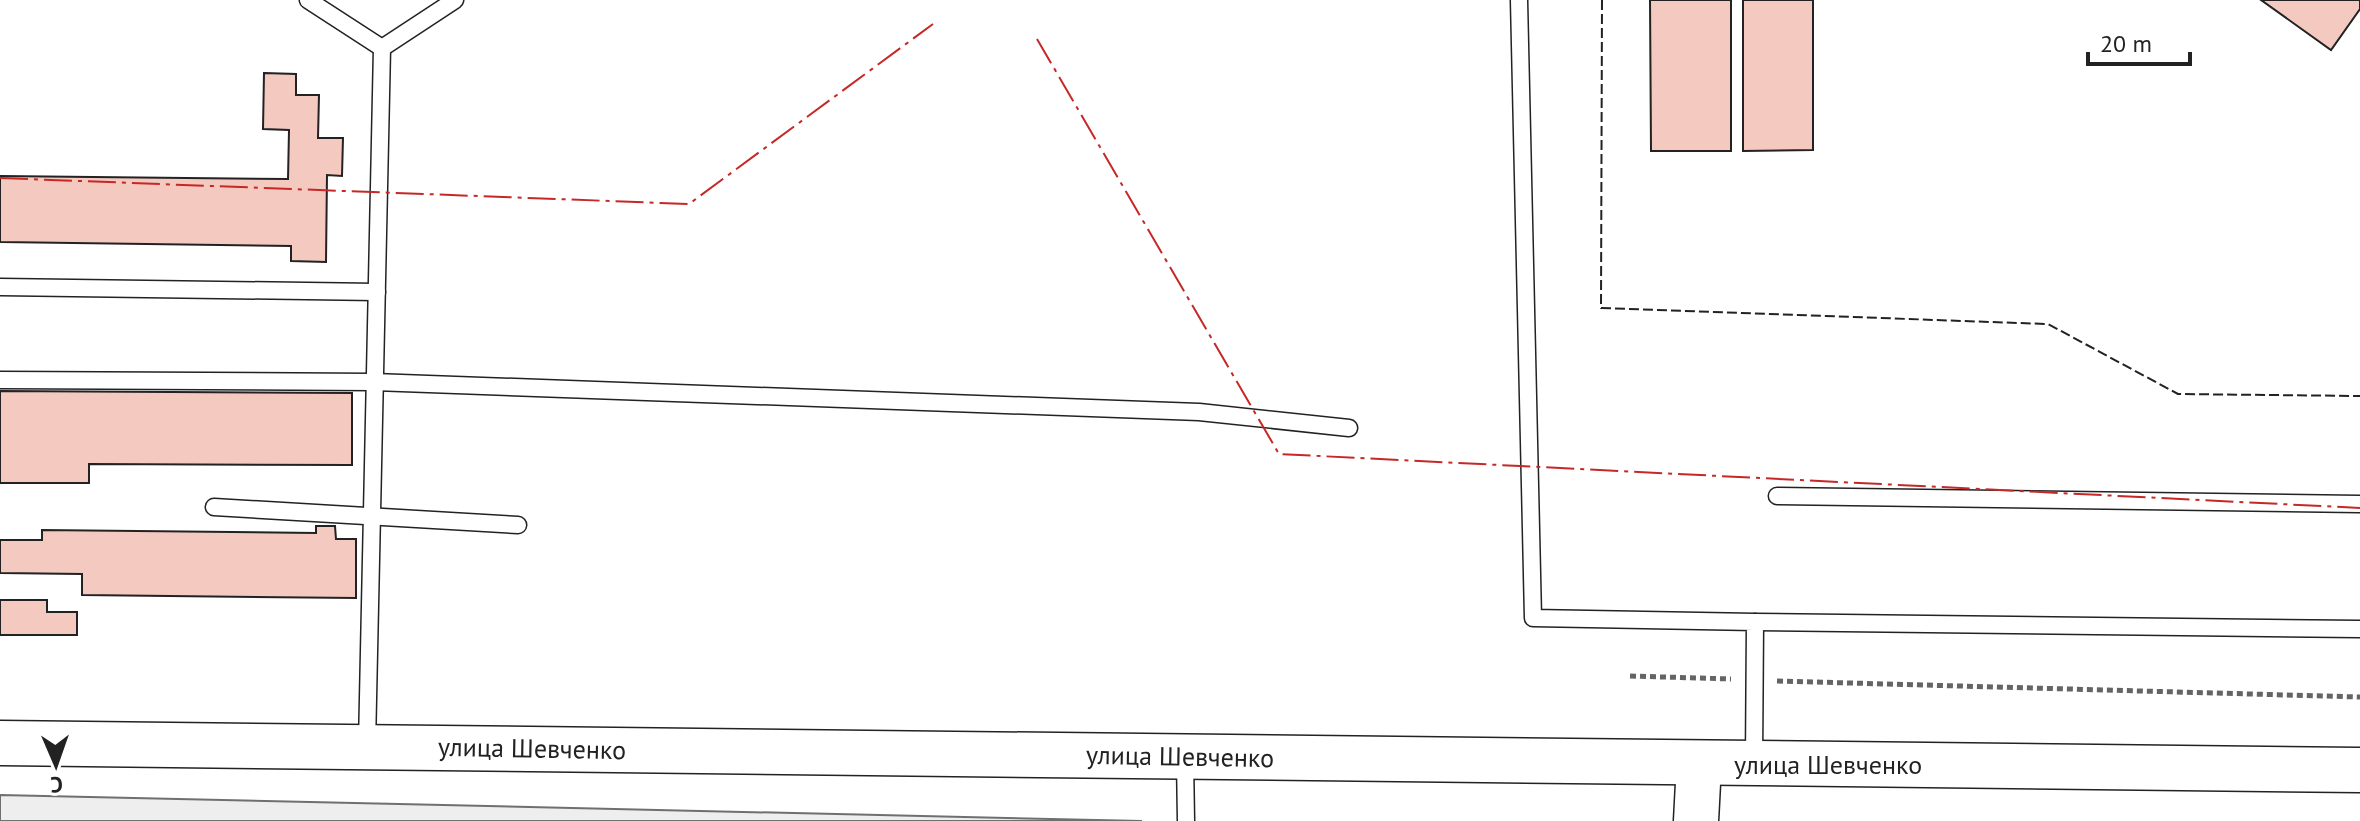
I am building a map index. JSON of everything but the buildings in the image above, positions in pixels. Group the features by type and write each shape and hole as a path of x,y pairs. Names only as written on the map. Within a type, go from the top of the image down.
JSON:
{"main road":[{"name":"улица Шевченко","path":"0,743 2360,770"},
{"path":"1696,821 1699,764"}],"lane":[{"path":"308,0 382,48"},
{"path":"382,48 455,0"},
{"path":"1519,0 1533,618 2360,629"},
{"path":"367,747 382,48"},
{"path":"0,287 377,292"},
{"path":"0,380 374,382 1199,412 1349,428"},
{"path":"1777,496 2360,504"},
{"path":"214,507 518,525"},
{"path":"1754,762 1755,622"},
{"path":"1185,756 1186,821"}],"path":[{"path":"1630,676 2360,697"}],"shaded area":[{"path":"0,795 1142,821 0,821"}],"fence":[{"path":"1602,0 1601,308 2048,324 2178,394 2360,396"}],"power":[{"path":"0,178 689,204 933,24"},
{"path":"1037,39 1279,454 2360,508"}]}
